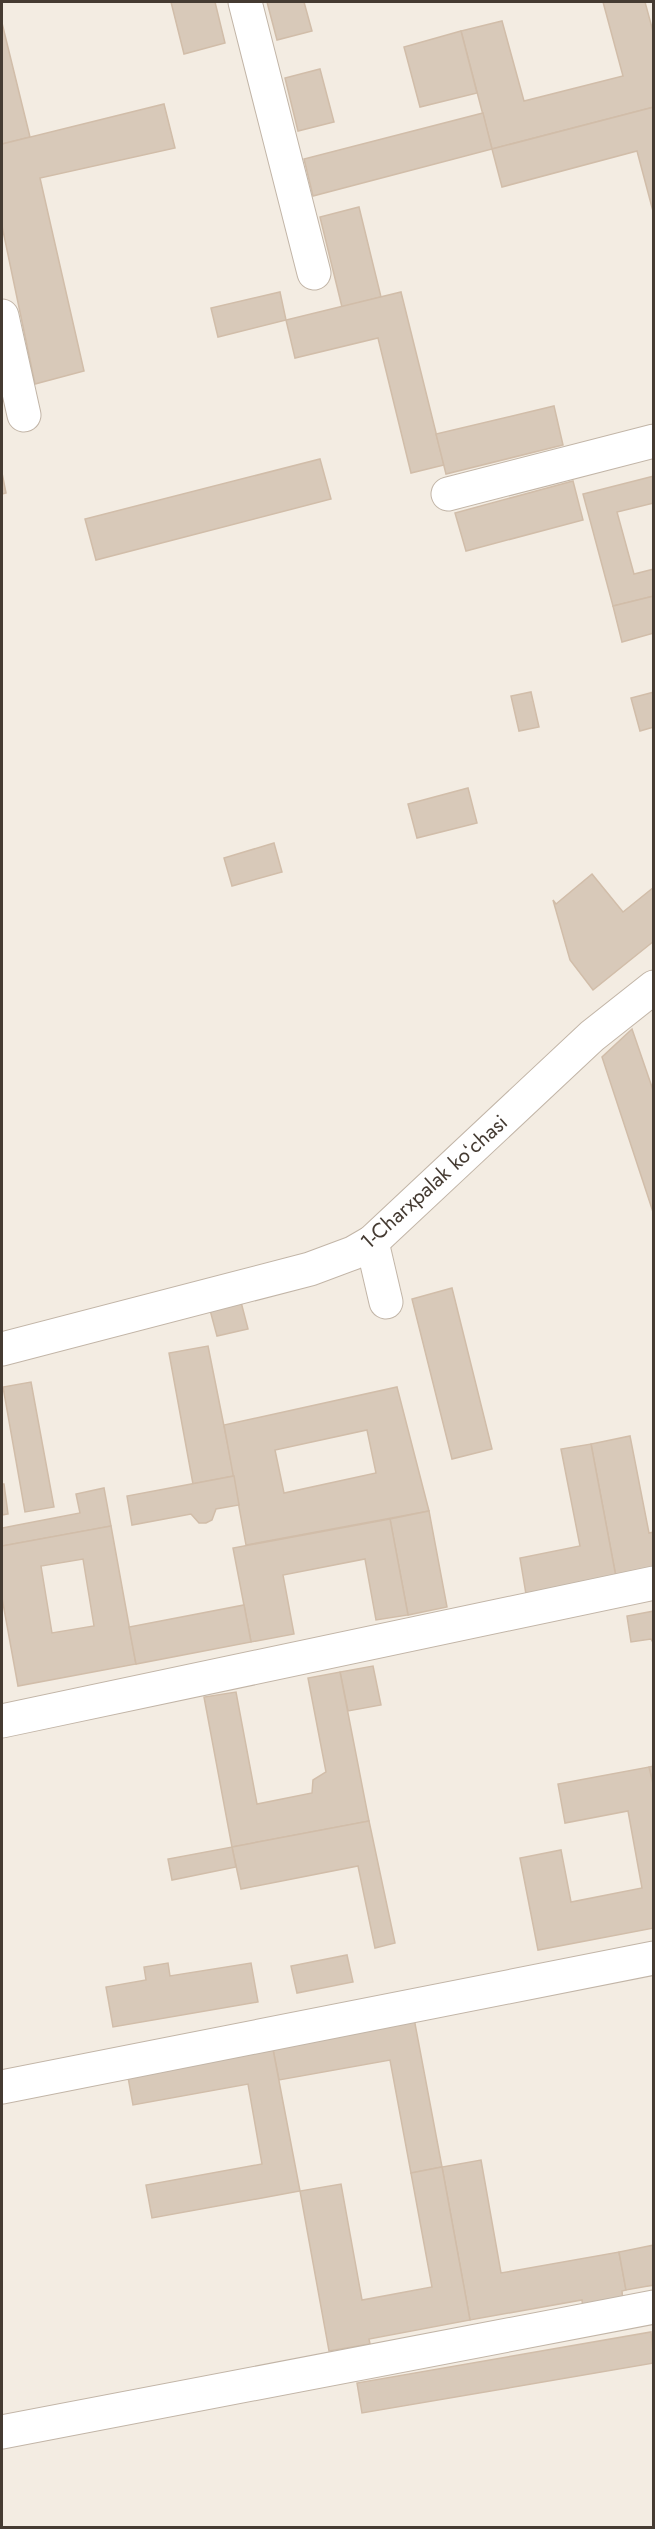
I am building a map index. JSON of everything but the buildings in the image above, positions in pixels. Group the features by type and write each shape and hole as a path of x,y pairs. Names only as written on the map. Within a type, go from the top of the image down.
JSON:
{"street":[{"path":"245,2 314,273"},
{"path":"2,316 24,415"},
{"path":"448,494 654,441"},
{"name":"1-Charxpalak koʻchasi","path":"2,1349 310,1269 354,1253 372,1242 592,1036 654,987"},
{"path":"372,1242 386,1302"},
{"path":"2,1721 654,1583"},
{"path":"2,2087 654,1958"},
{"path":"2,2432 654,2307"}]}
